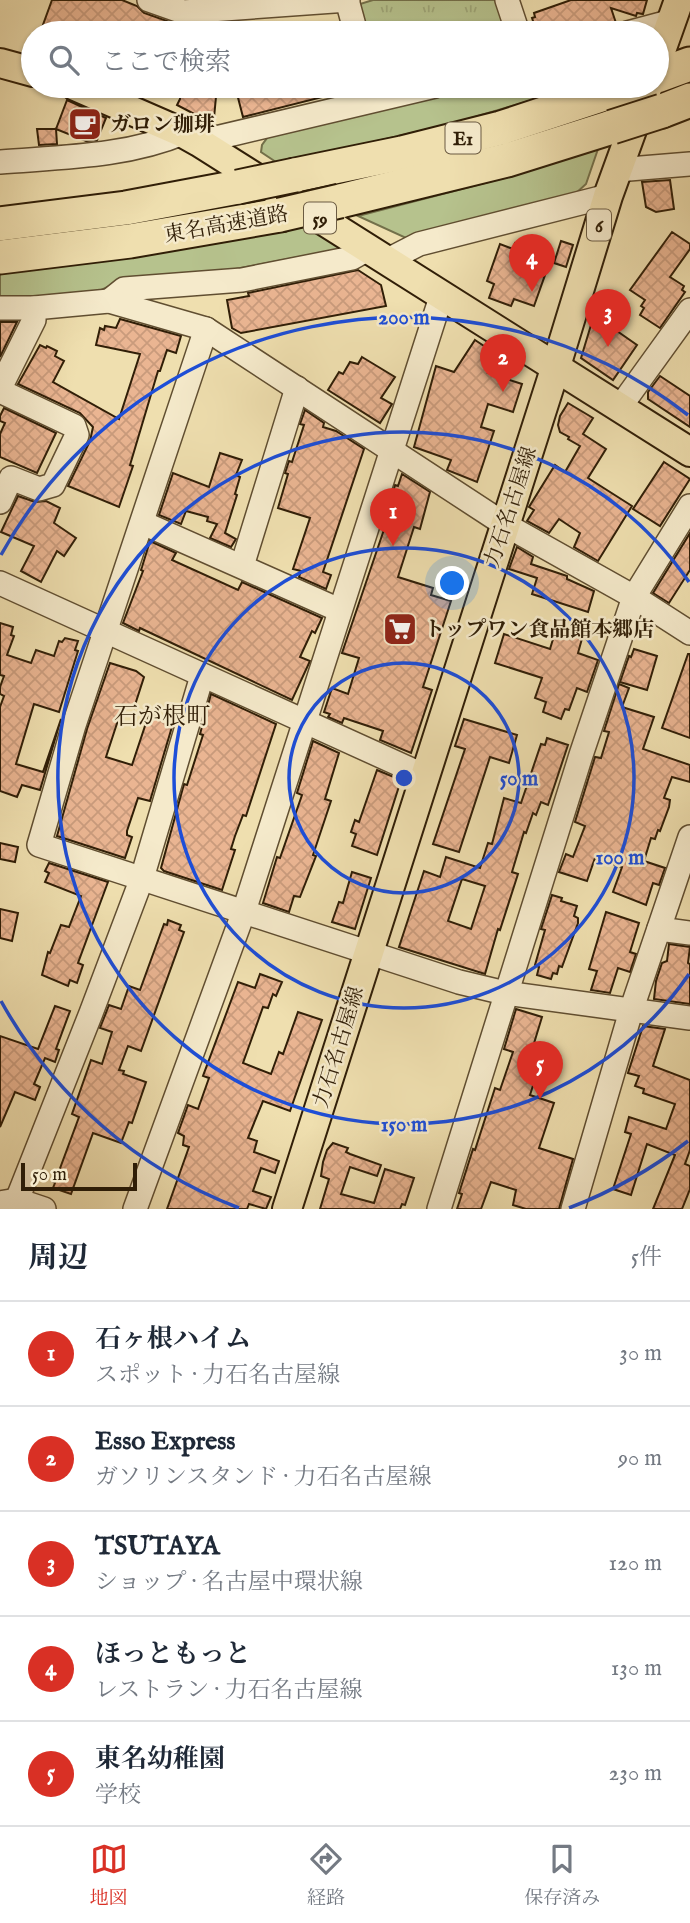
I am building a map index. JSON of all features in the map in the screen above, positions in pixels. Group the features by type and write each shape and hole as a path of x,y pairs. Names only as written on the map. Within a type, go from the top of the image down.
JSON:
{"highway":[{"name":"東名高速道路","path":"0,223 126,208 295,176 501,128 591,98"},
{"name":"東名高速道路","path":"0,257 130,241 280,215 340,201 507,160 612,127 648,98"}],"main road":[{"name":"力石名古屋線","path":"669,75 679,9"},
{"path":"0,63 21,69"},
{"name":"59","path":"102,98 191,137 690,452"},
{"name":"力石名古屋線","path":"287,1209 613,183 659,98"}],"street":[{"path":"149,0 185,6 347,0 353,21"},
{"path":"508,0 514,21"},
{"path":"653,21 679,9"},
{"path":"0,162 108,153 191,137 348,98"},
{"path":"109,300 124,289 242,281 377,255 613,183 690,164"},
{"path":"135,1209 244,911 441,297"},
{"path":"0,308 109,300 206,329 504,524 634,597 690,633"},
{"path":"0,502 11,478 39,489 53,485 77,435 74,426 0,390 34,320 34,307"},
{"path":"621,407 690,310"},
{"path":"206,329 74,725 39,845 459,982 505,993 690,1018"},
{"path":"242,566 297,388"},
{"path":"439,1209 505,993 634,597 690,506"},
{"path":"143,523 340,610"},
{"path":"0,583 425,776"},
{"path":"44,1209 9,1201 142,878 202,676"},
{"path":"573,1209 631,1010 690,837"},
{"path":"659,929 690,933"}],"green space":[{"path":"373,0 498,0 503,21 360,21 357,10 360,4"},
{"path":"403,98 539,98 454,123 279,164 261,152 262,145 273,130"},
{"path":"598,149 586,184 575,194 406,238 358,216 512,176"},
{"path":"311,226 346,248 230,270 124,279 93,294 0,298 0,266 44,263"}],"building":[{"path":"52,0 122,0 137,6 144,13 167,21 44,21"},
{"path":"571,0 647,0 643,14 637,13 636,16 611,8 615,21 533,21 534,13"},
{"path":"216,98 214,118 200,117 177,105 180,99"},
{"path":"238,98 318,98 243,117"},
{"path":"67,100 106,118 97,140 86,141 56,129"},
{"path":"37,129 56,129 57,144 39,145"},
{"path":"670,180 674,209 656,212 646,207 642,182"},
{"path":"672,232 690,244 690,249 670,277 684,286 682,290 685,292 660,328 640,315 645,300 630,290"},
{"path":"561,241 573,245 566,267 554,263"},
{"path":"515,243 528,247 526,252 550,261 534,306 514,299 511,306 489,298 494,284 487,281 500,244 513,249"},
{"path":"358,270 381,285 386,306 241,333 232,328 227,300 249,296 248,293"},
{"path":"594,315 637,345 613,380 581,358"},
{"path":"120,319 181,336 176,353 167,350 158,371 130,465 133,466 119,507 68,486 90,441 93,427 80,413 18,384 40,345 46,348 47,346 57,351 55,356 64,361 53,382 119,419 140,354 96,345 100,328 116,328"},
{"path":"0,322 17,322 0,357"},
{"path":"475,340 499,356 488,373 522,384 513,412 488,404 481,427 494,431 477,482 447,470 451,460 414,447 436,366 454,372"},
{"path":"362,357 395,377 381,398 392,404 380,423 328,390 339,372 343,374 350,362 358,364"},
{"path":"660,376 690,396 690,427 648,399 648,392"},
{"path":"568,403 593,418 583,434 606,449 588,478 632,506 598,561 574,547 580,533 559,519 549,533 527,521 534,510 529,507 555,465 565,472 580,446 560,432 558,425"},
{"path":"4,408 56,433 37,473 0,457 0,434 5,423 0,421 0,416"},
{"path":"305,410 324,423 323,427 336,431 364,449 323,572 331,575 326,589 299,577 301,571 293,569 310,518 278,508 288,474 285,473 289,461 292,462 304,425 300,424"},
{"path":"220,453 242,460 236,475 240,477 235,494 237,495 225,533 236,539 231,547 210,538 217,524 207,521 208,517 186,511 181,524 159,515 173,473 209,487"},
{"path":"664,462 690,479 660,526 633,509"},
{"path":"402,474 430,492 420,529 414,527 398,577 433,588 431,595 451,601 423,687 432,690 411,753 380,740 383,731 344,718 342,723 328,717 330,714 324,712 332,688 348,694 359,658 342,653 391,509 388,508 395,485 398,486"},
{"path":"18,496 35,502 46,501 60,508 54,523 76,538 64,556 57,551 41,582 21,571 34,546 1,532"},
{"path":"690,533 690,570 669,603 653,593"},
{"path":"150,541 176,553 172,560 238,590 242,582 322,618 315,633 312,631 300,657 310,661 292,700 140,628 139,631 123,623 143,571 141,570"},
{"path":"517,547 533,557 531,564 567,576 567,579 594,591 588,612 532,594 537,578 509,569"},
{"path":"0,623 13,627 11,635 14,636 7,655 31,663 36,650 54,656 59,641 62,642 65,638 78,641 75,650 78,651 59,712 34,704 16,764 43,772 61,719 40,790 22,785 17,797 0,791 0,707 4,696 0,694 0,687 4,676 0,675"},
{"path":"557,626 583,635 578,653 598,660 587,692 577,688 569,710 565,709 561,719 543,712 546,702 535,698 542,678 495,663 504,634 550,649"},
{"path":"634,649 657,656 647,690 620,682"},
{"path":"690,654 690,738 662,728"},
{"path":"110,663 136,671 144,677 134,708 123,705 106,757 132,765 149,714 174,720 150,801 138,798 127,831 127,835 132,837 125,858 57,836 87,729"},
{"path":"619,684 629,688 622,707 654,717 643,749 690,765 690,782 672,777 664,798 670,800 669,807 660,831 658,830 655,839 651,838 644,861 665,868 659,885 653,883 646,905 613,892 622,867 595,858 587,881 559,872 566,854 573,857 585,826 575,822 595,757 601,758 609,732 604,731"},
{"path":"211,694 276,724 246,816 243,815 235,836 231,849 235,850 222,890 161,868 184,784 187,785 203,735 200,734"},
{"path":"464,719 517,735 509,763 490,757 459,852 433,844 465,749 455,746"},
{"path":"547,738 568,745 548,805 541,802 536,815 533,813 526,833 524,832 512,872 518,874 485,974 399,947 424,871 440,877 446,857 480,868 488,843 492,844 504,798 521,803 541,744 545,745","holes":["462,879 485,886 471,929 448,921"]},
{"path":"313,741 339,753 325,799 331,801 313,855 316,856 300,897 294,896 289,912 263,903 277,857 280,858 302,795 297,793"},
{"path":"377,770 401,780 377,855 352,846 356,834 351,832 355,820 359,822"},
{"path":"0,843 18,847 15,862 0,859"},
{"path":"49,863 108,882 78,963 83,965 77,983 70,980 68,986 42,975 48,952 50,953 61,925 69,927 81,896 45,882 49,873 45,871"},
{"path":"352,872 371,878 355,929 332,922 339,902 343,903"},
{"path":"552,895 577,906 574,916 578,918 578,923 562,967 559,966 557,974 553,973 551,979 537,975 539,967 535,965 545,930 541,929"},
{"path":"0,909 18,913 12,941 0,938"},
{"path":"606,912 639,923 630,952 636,954 630,972 618,968 610,993 591,990 597,971 589,969"},
{"path":"168,920 181,925 179,930 184,932 141,1051 128,1046 119,1070 146,1082 132,1123 129,1122 121,1143 93,1133 71,1194 53,1188 55,1183 52,1181 56,1170 59,1171 79,1117 72,1114 91,1060 102,1064 112,1032 100,1028 109,1005 121,1009 129,986 140,990 164,924 167,925"},
{"path":"669,944 690,947 690,1004 654,999 656,981 662,963 667,961"},
{"path":"260,974 282,982 276,996 273,994 268,1008 263,1007 243,1063 271,1074 279,1052 283,1054 298,1012 322,1020 290,1111 263,1101 248,1138 257,1141 254,1152 279,1161 275,1173 261,1168 253,1191 271,1197 266,1209 249,1204 247,1209 167,1209 189,1147 183,1145 184,1136 178,1133 188,1105 198,1109 209,1078 203,1076 238,982 255,988"},
{"path":"55,1006 70,1011 56,1049 59,1050 55,1062 45,1058 34,1084 40,1087 35,1100 15,1092 0,1127 0,1036 38,1049"},
{"path":"516,1009 542,1017 532,1050 543,1054 530,1095 554,1103 539,1148 573,1159 559,1209 526,1209 513,1205 516,1190 491,1182 481,1209 457,1209 462,1194 459,1193 473,1149 475,1150 495,1088 500,1090 513,1052 504,1049"},
{"path":"643,1026 665,1029 653,1066 690,1080 690,1150 685,1164 690,1166 690,1189 682,1209 653,1209 675,1155 647,1144 631,1195 613,1189 631,1134 625,1132 629,1117 666,1129 675,1104 643,1093 644,1089 635,1086 639,1076 628,1073"},
{"path":"333,1143 348,1148 346,1152 350,1154 381,1165 377,1176 350,1167 341,1194 374,1203 385,1169 414,1178 405,1205 402,1204 400,1209 320,1209 329,1179 321,1176 323,1162"}],"place":[{"name":"ガロン珈琲","path":"85,124"},
{"name":"ほっともっと","path":"532,292"},
{"name":"TSUTAYA","path":"608,347"},
{"name":"Esso Express","path":"503,392"},
{"name":"石ヶ根ハイム","path":"393,546"},
{"name":"トップワン食品館本郷店","path":"400,629"},
{"name":"東名幼稚園","path":"540,1099"}],"district":[{"name":"石が根町","path":"162,716"}]}
